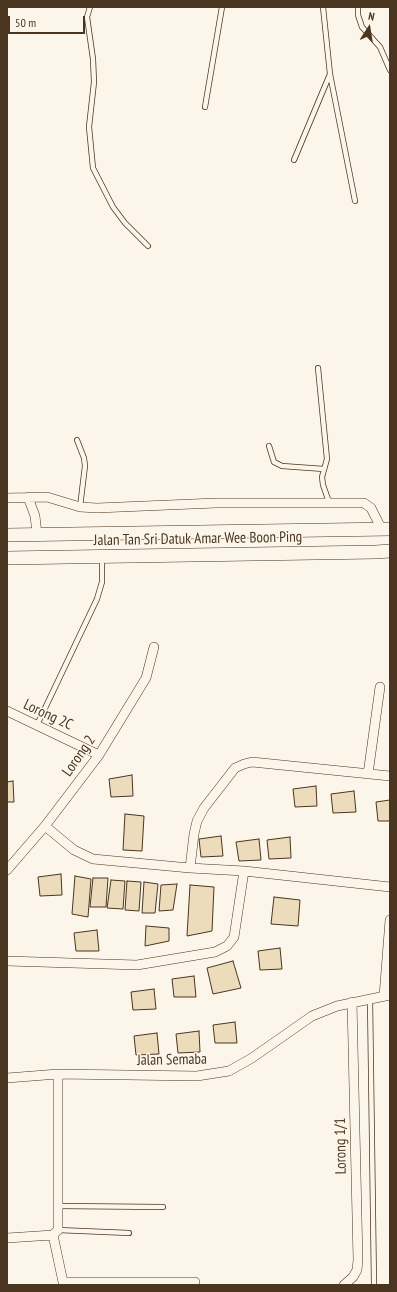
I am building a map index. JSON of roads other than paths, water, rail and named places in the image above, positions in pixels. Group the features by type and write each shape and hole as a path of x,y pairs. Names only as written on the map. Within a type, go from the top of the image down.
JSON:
{"main road":[{"name":"Jalan Tan Sri Datuk Amar Wee Boon Ping","path":"7,535 386,530"},
{"name":"Jalan Tan Sri Datuk Amar Wee Boon Ping","path":"7,558 376,552 390,550"}],"street":[{"path":"28,497 35,516 37,534"},
{"path":"7,498 47,497 80,507 97,508 216,503 364,503 371,508 386,530"},
{"name":"Lorong 2","path":"7,870 45,826 99,755 146,678 154,646"},
{"path":"368,774 380,687"},
{"name":"Lorong 2C","path":"7,711 99,755"},
{"path":"190,868 197,821 204,808 235,768 252,762 390,776"},
{"path":"45,826 74,850 93,859 190,868 244,871 390,887"},
{"path":"7,961 137,965 215,952 227,946 234,937 244,871"},
{"path":"387,996 390,920"},
{"name":"Jalan Semaba","path":"7,1078 58,1074 197,1076 229,1071 252,1058 312,1016 352,1002 387,996"},
{"name":"Lorong 1/1","path":"344,1285 353,1277 357,1270 358,1260 352,1002"},
{"path":"58,1074 58,1206 56,1232 63,1284 196,1282"},
{"path":"7,1238 56,1232"}],"lane":[{"path":"90,7 86,17 93,59 94,82 89,128 93,168 113,207 125,223 148,246"},
{"path":"205,107 222,7"},
{"path":"323,7 330,74 355,202"},
{"path":"358,7 358,15 362,28 380,47 390,70"},
{"path":"294,160 330,74"},
{"path":"318,368 327,459 322,477 329,502"},
{"path":"77,440 84,458 85,466 80,507"},
{"path":"269,446 274,462 282,466 324,469"},
{"path":"37,725 97,599 102,582 102,556"},
{"path":"370,999 374,1285"},
{"path":"58,1206 163,1207"},
{"path":"56,1232 129,1233"}]}
